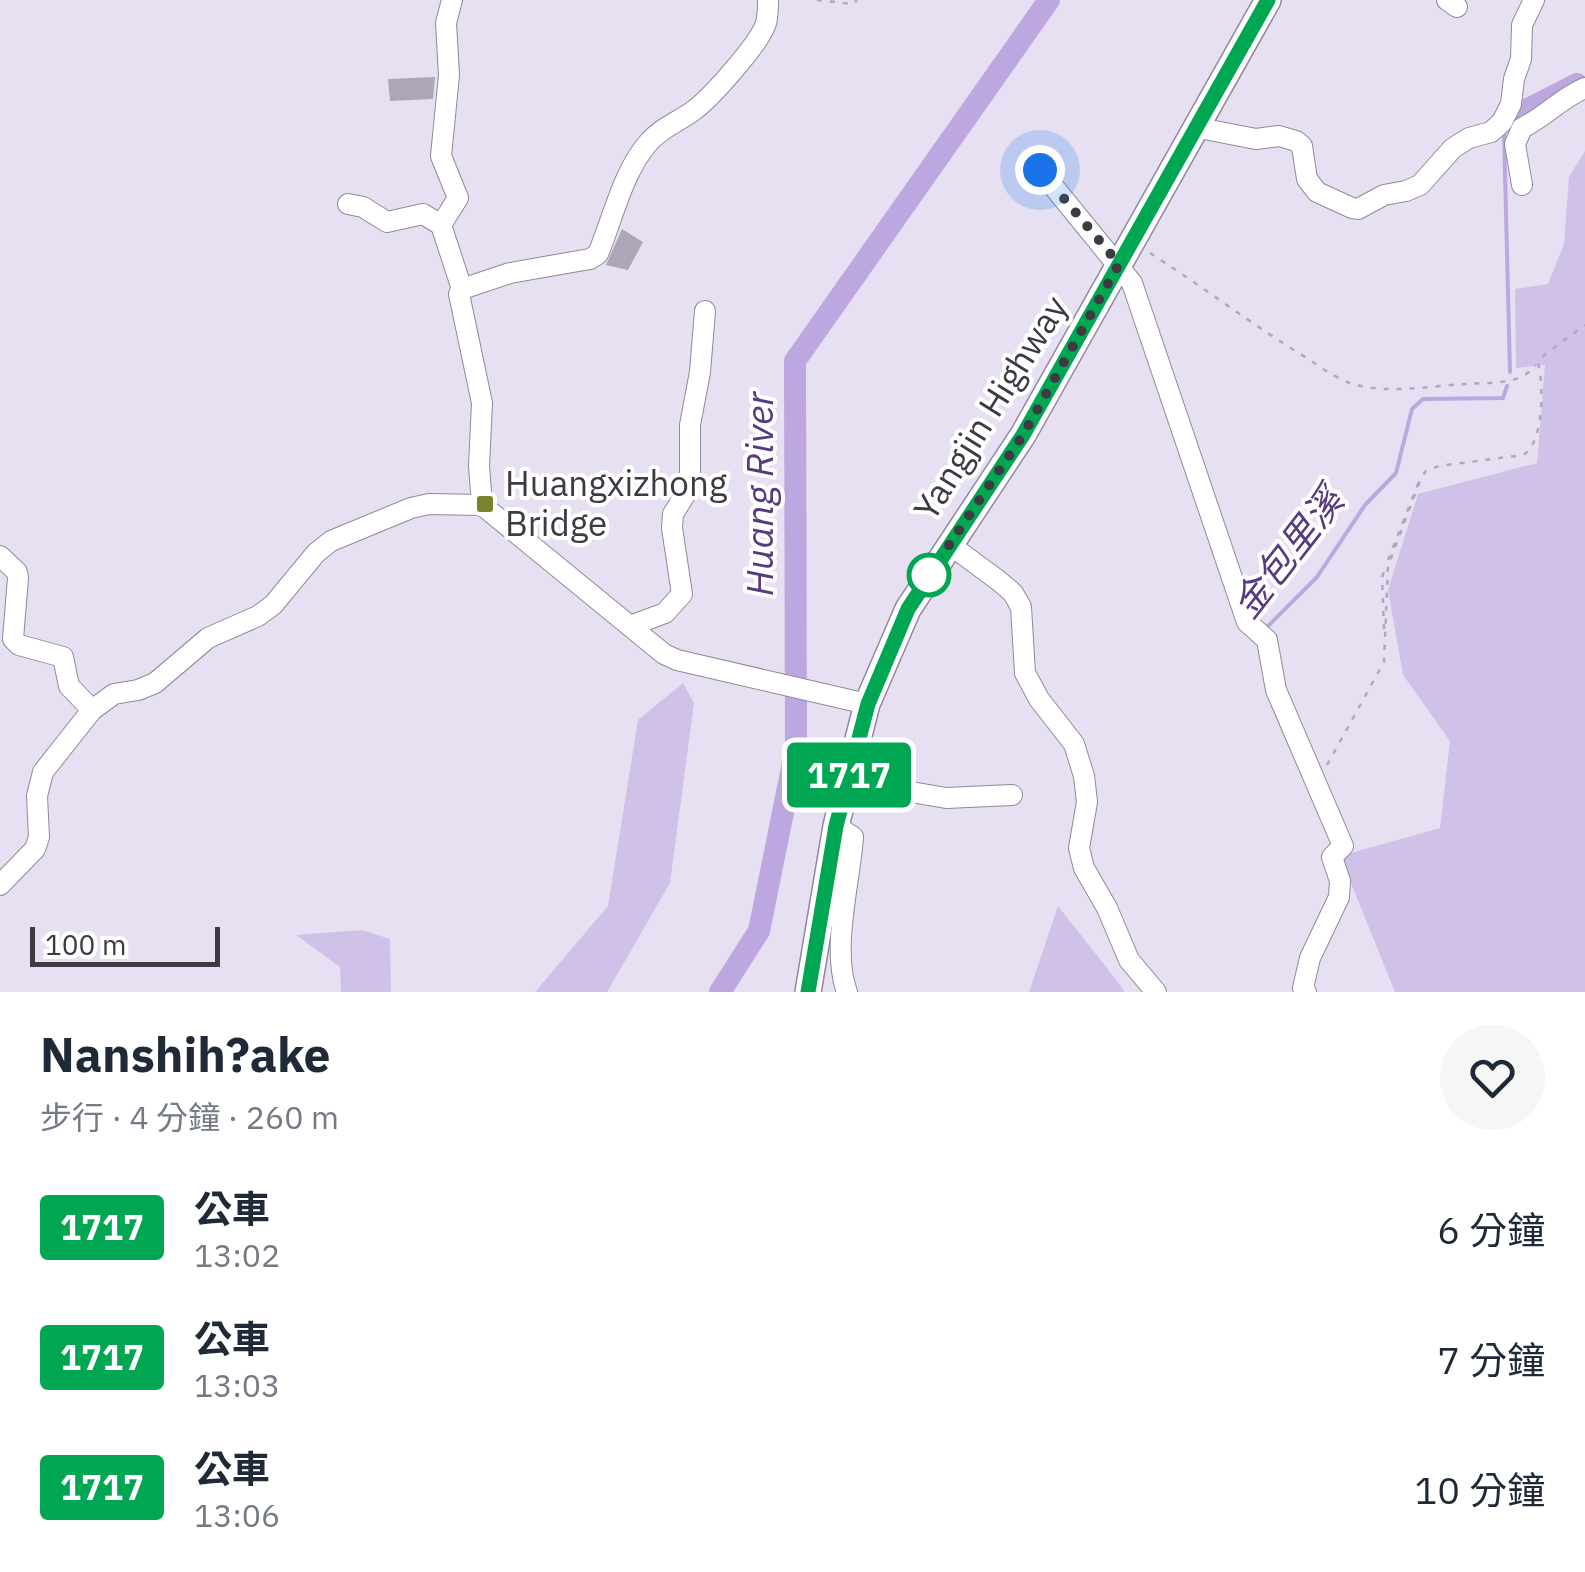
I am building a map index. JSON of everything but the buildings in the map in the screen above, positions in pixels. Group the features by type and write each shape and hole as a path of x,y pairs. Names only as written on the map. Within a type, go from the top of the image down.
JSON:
{"main road":[{"name":"Yangjin Highway","path":"808,992 836,826 868,704 908,609 1023,435 1268,0"}],"street":[{"path":"441,225 458,198 441,156 449,75 446,24 452,0"},
{"path":"462,288 510,273 590,260 598,254 635,162 647,144 660,130 694,110 727,77 763,31 768,0"},
{"path":"1522,185 1514,121 1522,24 1534,0"},
{"path":"1194,127 1256,139 1279,136 1296,141 1304,154 1307,179 1317,192 1358,209 1384,194 1420,185 1453,148 1470,138 1514,121 1544,118 1567,96 1585,88"},
{"path":"1040,170 1125,253 1247,622 1260,636 1276,690 1320,778 1343,846 1332,856 1340,882 1339,897 1310,958 1304,990"},
{"path":"348,204 363,207 388,222 423,214 441,225 462,288 459,294 482,403 482,505"},
{"path":"630,626 666,612 682,594 672,528 690,473 690,425 706,311"},
{"path":"0,886 35,849 43,772 92,710 114,694 155,682 208,638 258,616 331,541 429,504 482,505 664,654 677,660 868,704"},
{"path":"948,544 999,581 1021,607 1025,673 1074,744 1084,776 1087,802 1080,848 1084,868 1107,908 1128,960 1156,992"},
{"path":"0,556 18,578 13,639 19,645 63,658 69,686 92,710"},
{"path":"848,781 946,798 1012,795"},
{"path":"836,826 853,837 843,928 843,981 848,992"}],"path":[{"path":"818,0 853,4 857,0"},
{"path":"1125,253 1213,294 1248,322 1349,382 1394,388 1498,382 1529,374 1544,355 1585,325"},
{"path":"1320,778 1384,662 1388,566 1422,478 1426,471 1439,466 1530,451 1538,440 1542,393 1538,363"},
{"path":"1320,778 1385,658 1382,577 1416,484 1438,466 1504,456"}],"shaded area":[{"path":"1585,151 1585,992 1395,992 1340,856 1440,828 1450,741 1403,675 1388,590 1418,494 1537,463 1545,365 1516,368 1515,289 1548,284 1564,244 1569,177"},
{"path":"683,683 694,703 670,883 607,992 535,992 608,906 638,720"},
{"path":"1058,906 1121,986 1124,992 1029,992"},
{"path":"362,930 390,939 391,992 341,992 340,967 296,935"}],"waterway":[{"name":"Huang River","path":"720,992 759,931 796,748 795,361 1049,0"},
{"name":"金包里溪","path":"1522,112 1577,84"},
{"name":"金包里溪","path":"1504,133 1510,372"},
{"name":"金包里溪","path":"1265,629 1317,577 1365,505 1396,473 1412,409 1423,399 1503,398 1507,386"}],"bus line":[{"name":"1717","path":"808,992 836,826 868,704 908,609 1023,435 1268,0"}],"place":[{"name":"Huangxizhong Bridge","path":"485,504"}],"route":[{"path":"929,575 1023,435 1119,264 1040,170"}]}
